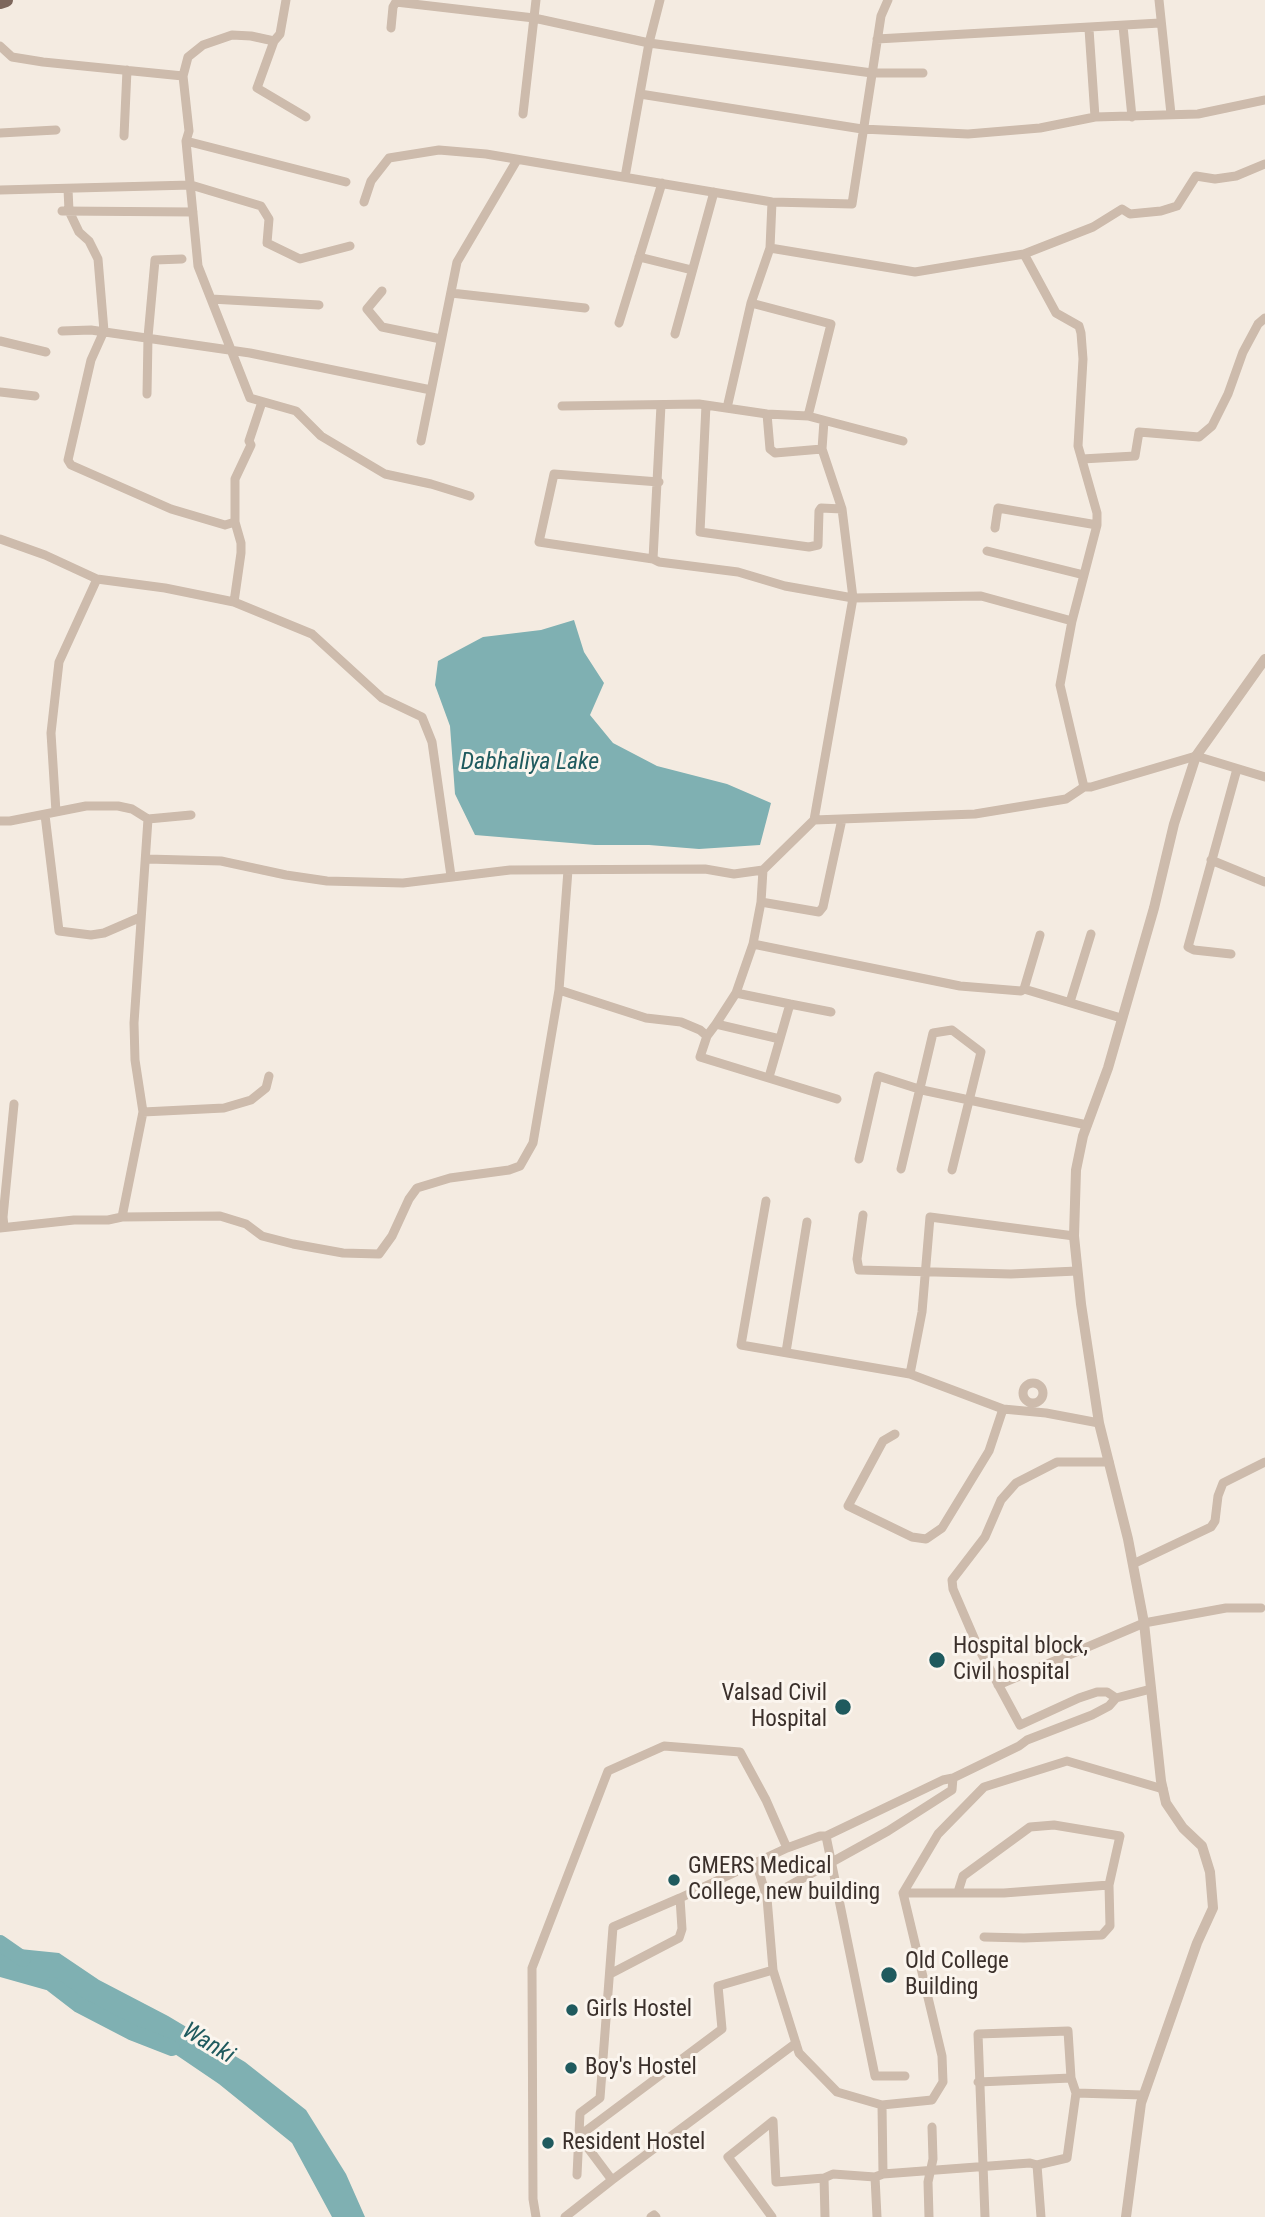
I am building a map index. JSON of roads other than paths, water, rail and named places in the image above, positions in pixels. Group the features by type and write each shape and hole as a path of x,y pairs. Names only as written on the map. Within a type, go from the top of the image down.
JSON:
{"main road":[{"path":"0,2 6,0"}],"street":[{"path":"286,0 280,34 274,41 257,88 306,117"},
{"path":"523,114 536,0"},
{"path":"625,177 649,43 660,0"},
{"path":"364,202 371,181 390,159 439,150 517,160 772,202 852,204 881,16 888,0"},
{"path":"1158,0 1171,114"},
{"path":"391,28 393,7 397,1 534,18 649,43 872,73 923,74"},
{"path":"877,39 1160,23"},
{"path":"1124,26 1132,117"},
{"path":"1089,29 1095,117"},
{"path":"274,41 232,35 203,45 188,57 183,76 189,131 186,141 198,266 250,398 296,411 321,436 385,474 470,496"},
{"path":"0,47 12,57 183,76"},
{"path":"124,136 127,70"},
{"path":"640,94 862,129 968,134 1040,128 1095,117 1198,114 1265,100"},
{"path":"0,133 56,130"},
{"path":"186,141 346,182"},
{"path":"421,441 457,262 517,160"},
{"path":"771,248 915,272 1024,254 1093,227 1122,209 1130,214 1161,211 1177,206 1196,176 1215,179 1236,176 1265,164"},
{"path":"619,323 662,183"},
{"path":"0,190 191,185 261,206 269,219 267,243 300,259 351,246"},
{"path":"68,189 65,211 79,232 89,241 97,259 104,331 91,360 68,460 71,465 171,509 225,524 235,522"},
{"path":"675,334 714,192"},
{"path":"727,408 751,303 771,248 772,202"},
{"path":"65,211 193,212"},
{"path":"1024,254 1056,313 1079,326 1081,333 1083,359 1078,446 1097,513 1097,525 1072,621 1060,685 1084,787"},
{"path":"639,257 692,270"},
{"path":"146,394 155,260 182,259"},
{"path":"382,291 367,310 382,327 441,339"},
{"path":"451,293 585,307"},
{"path":"211,299 319,305"},
{"path":"751,303 831,324 808,416"},
{"path":"1082,458 1136,456 1139,432 1199,437 1212,426 1228,394 1243,352 1258,324 1265,318"},
{"path":"62,331 104,331 250,353 431,390"},
{"path":"0,341 46,352"},
{"path":"0,392 35,396"},
{"path":"234,602 242,543 235,522 234,479 251,445 249,441 262,402"},
{"path":"653,559 661,405"},
{"path":"706,405 701,532 809,547 818,545 821,508 842,509"},
{"path":"562,406 706,405 767,414 808,416 903,441"},
{"path":"767,414 770,449 775,453 822,449"},
{"path":"146,859 221,861 327,881 403,883 510,870 705,869 734,874 763,870 814,820 853,598 842,509 822,449 824,421"},
{"path":"659,482 554,474 539,542 738,572 785,586 853,598 981,596 1072,621"},
{"path":"995,528 998,508 1097,525"},
{"path":"0,539 45,555 97,579 165,588 234,602 312,634 383,698 422,718 432,742 451,876"},
{"path":"987,551 1084,575"},
{"path":"56,812 51,733 59,662 97,579"},
{"path":"1126,2217 1143,2095 1188,1967 1213,1908 1210,1872 1202,1846 1183,1828 1166,1802 1163,1789 1144,1623 1133,1564 1099,1423 1077,1271 1074,1236 1076,1170 1087,1125 1108,1068 1154,908 1174,824 1196,756 1264,662"},
{"path":"814,820 975,814 1066,799 1084,787 1196,756 1265,777"},
{"path":"1231,954 1188,947 1237,769"},
{"path":"0,821 86,806 132,808 148,819 191,815"},
{"path":"45,815 59,931 91,935 104,933 141,917"},
{"path":"122,1217 143,1112 135,1060 134,1023 148,819"},
{"path":"761,902 819,912 823,907 842,819"},
{"path":"1211,860 1265,882"},
{"path":"14,1104 2,1228 122,1217 220,1216 246,1224 262,1236 283,1242 343,1253 379,1254 392,1236 417,1188 450,1178 520,1166 533,1143 559,990 568,870"},
{"path":"763,870 761,902 753,944 736,993 707,1036 700,1057 836,1099"},
{"path":"1070,1002 1091,934"},
{"path":"1024,989 1040,935"},
{"path":"753,944 960,986 1021,991 1024,989 1122,1018"},
{"path":"559,990 646,1018 681,1022 707,1036"},
{"path":"736,993 831,1012"},
{"path":"769,1077 789,1004"},
{"path":"716,1024 780,1039"},
{"path":"901,1169 933,1033 952,1030 981,1052 952,1170"},
{"path":"143,1112 224,1108 251,1100 266,1088 269,1076"},
{"path":"859,1158 878,1076 919,1089 1087,1125"},
{"path":"766,1201 741,1345 910,1374 1003,1409 1046,1413 1099,1423"},
{"path":"863,1215 856,1259 859,1270 1011,1274 1077,1271"},
{"path":"910,1374 922,1312 930,1217 1074,1236"},
{"path":"786,1352 807,1222"},
{"path":"895,1434 883,1441 848,1506 912,1537 926,1539 942,1528 989,1451 1003,1409"},
{"path":"1109,1462 1057,1462 1016,1483 1002,1500 985,1537 952,1580 953,1589 978,1647 1020,1725 1097,1692 1107,1692 1116,1698"},
{"path":"1133,1564 1211,1527 1215,1521 1218,1496 1223,1483 1265,1464"},
{"path":"998,1685 1144,1623 1226,1608 1261,1608"},
{"path":"577,2175 580,2113 600,2098 613,1927 787,1848 826,1836 943,1780 953,1778 1027,1740 1092,1715 1109,1706 1116,1698 1151,1689"},
{"path":"536,2217 533,2199 532,1968 608,1771 664,1746 740,1752 766,1800 787,1848"},
{"path":"756,1862 768,1898 773,1970 799,2053 837,2092 882,2105 932,2100 943,2082 942,2056 903,1892 938,1834 984,1787 1067,1761 1163,1789"},
{"path":"768,1898 882,1835 952,1790 953,1778"},
{"path":"958,1892 963,1876 1030,1827 1054,1825 1120,1836 1109,1885 1110,1926 1102,1935 984,1937"},
{"path":"826,1836 875,2076 905,2076"},
{"path":"903,1892 1004,1892 1109,1885"},
{"path":"610,1974 679,1938 682,1929 680,1898"},
{"path":"579,2136 722,2029 718,1986 773,1970"},
{"path":"772,2217 728,2157 773,2120 776,2182 824,2178 833,2174 879,2175 981,2167 1030,2163 1037,2165 1067,2158 1076,2093 1071,2078 1068,2031 978,2034 981,2167 985,2217"},
{"path":"565,2217 796,2043"},
{"path":"978,2082 1071,2078"},
{"path":"1076,2093 1143,2095"},
{"path":"877,2217 882,2105"},
{"path":"929,2217 932,2127"},
{"path":"579,2136 612,2180"},
{"path":"1037,2165 1041,2217"},
{"path":"824,2178 825,2217"}],"water":[{"name":"Dabhaliya Lake","path":"574,620 584,652 604,683 590,715 613,743 657,766 727,784 771,803 760,845 699,849 595,845 475,835 455,794 450,726 435,685 438,661 483,637 541,630"},
{"path":"0,1947 59,1953 99,1980 168,2016 245,2062 306,2110 346,2174 365,2217 332,2217 292,2143 219,2084 166,2048 117,2017 64,1995 0,1977"}],"waterway":[{"name":"Wanki","path":"0,1943 23,1959"},
{"name":"Wanki","path":"53,1985 79,2005 131,2032 172,2048"}],"place":[{"name":"Hospital block, Civil hospital","path":"937,1660"},
{"name":"Valsad Civil Hospital","path":"843,1707"},
{"name":"GMERS Medical College, new building","path":"674,1880"},
{"name":"Old College Building","path":"889,1975"},
{"name":"Girls Hostel","path":"572,2010"},
{"name":"Boy's Hostel","path":"571,2068"},
{"name":"Resident Hostel","path":"548,2143"}]}
